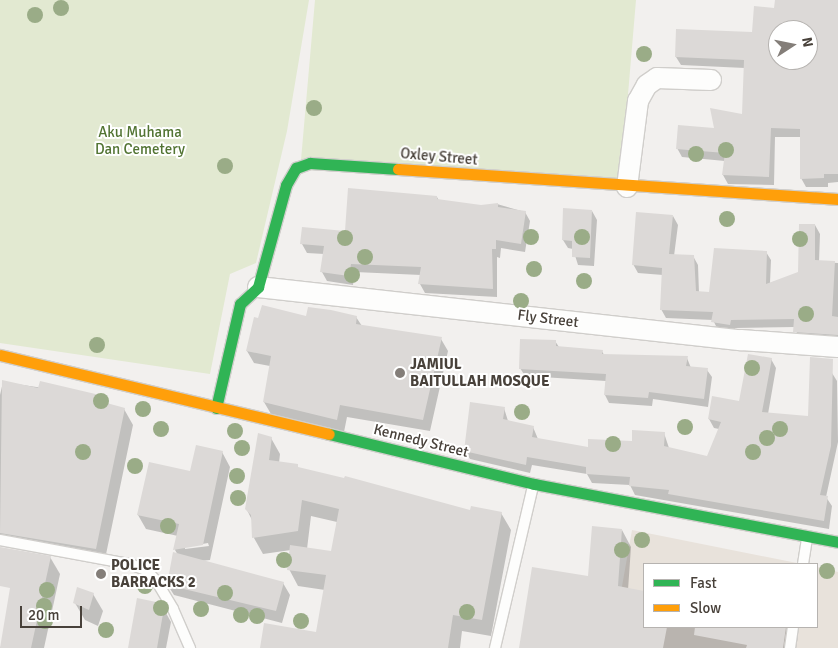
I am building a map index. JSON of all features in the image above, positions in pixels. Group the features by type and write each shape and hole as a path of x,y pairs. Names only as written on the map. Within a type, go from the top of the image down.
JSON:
{"street":[{"path":"627,187 638,101 647,85 657,78 711,80"},
{"name":"Oxley Street","path":"258,287 286,185 296,168 310,163 627,187 838,199"},
{"path":"216,408 232,326 240,304 247,294 258,287"},
{"name":"Fly Street","path":"258,287 741,340 838,347"},
{"name":"Kennedy Street","path":"0,356 534,484 838,542"}],"lane":[{"path":"495,648 534,484"},
{"path":"803,563 807,536"},
{"path":"0,540 130,564 146,570 157,582 173,609 190,648"},
{"path":"790,648 793,628"}],"shaded area":[{"path":"632,530 797,563 643,563 643,628 818,628 818,567 838,572 838,648 611,648"}],"green space":[{"name":"Aku Muhama Dan Cemetery","path":"0,0 309,0 287,131 256,263 230,274 210,374 0,343"},
{"path":"315,0 636,0 620,189 301,160"}],"building":[{"path":"775,0 838,0 838,174 824,174 824,178 800,179 800,129 771,128 769,177 722,175 725,153 676,149 678,125 714,128 710,108 742,114 744,60 675,57 676,29 752,32 754,6 774,8"},
{"path":"348,188 437,196 437,199 481,205 498,203 498,207 526,211 521,244 496,240 496,249 492,249 493,289 418,284 421,267 351,264 349,276 320,272 324,246 300,244 302,227 345,231"},
{"path":"563,208 592,210 590,258 572,257 572,241 562,240"},
{"path":"636,212 673,215 669,254 694,255 696,291 709,292 714,248 767,251 766,284 798,272 799,224 815,224 815,260 835,261 832,316 838,317 838,335 793,332 794,319 731,320 730,325 711,322 713,312 660,310 662,268 632,265"},
{"path":"262,305 306,316 308,307 331,310 357,316 356,324 442,337 423,420 340,405 337,420 263,402 271,356 246,351 254,317 258,318"},
{"path":"520,339 556,340 556,346 603,350 602,354 688,356 686,366 708,368 704,399 649,392 648,398 604,395 606,374 519,369"},
{"path":"748,354 772,358 762,412 808,416 810,357 833,359 831,446 820,495 828,496 824,521 668,494 669,490 629,486 630,477 586,474 586,467 527,457 526,465 464,451 470,402 505,407 503,419 534,426 532,437 588,447 588,439 632,441 632,430 665,432 664,446 707,456 721,422 708,419 712,396 739,401"},
{"path":"2,380 38,388 40,381 104,396 103,402 125,408 96,549 0,533"},
{"path":"258,433 272,437 269,460 298,464 298,467 344,478 345,476 470,510 471,506 502,512 482,620 453,615 448,648 260,648 264,623 316,632 326,575 287,570 290,545 331,551 339,509 302,500 298,531 252,538 251,515 245,509"},
{"path":"196,445 223,451 203,545 173,550 179,524 137,515 149,462 190,471"},
{"path":"592,526 622,529 618,586 643,591 643,628 667,628 663,648 519,648 532,567 588,576"},
{"path":"0,547 51,556 31,648 0,648 10,588 0,586"},
{"path":"173,552 284,582 276,611 167,585"},
{"path":"77,587 94,593 89,610 73,603"},
{"path":"137,598 161,603 164,608 157,648 128,648"},
{"path":"695,628 786,628 783,648 746,648 747,645 694,635"}],"traffic: fast":[{"path":"216,408 240,304 258,287 286,185 296,168 310,163 398,169"},
{"path":"329,434 534,484 838,542"}],"traffic: slow":[{"path":"398,169 838,199"},
{"path":"0,355 329,434"}],"place":[{"name":"JAMIUL BAITULLAH MOSQUE","path":"400,373"},
{"name":"POLICE BARRACKS 2","path":"101,574"}]}
